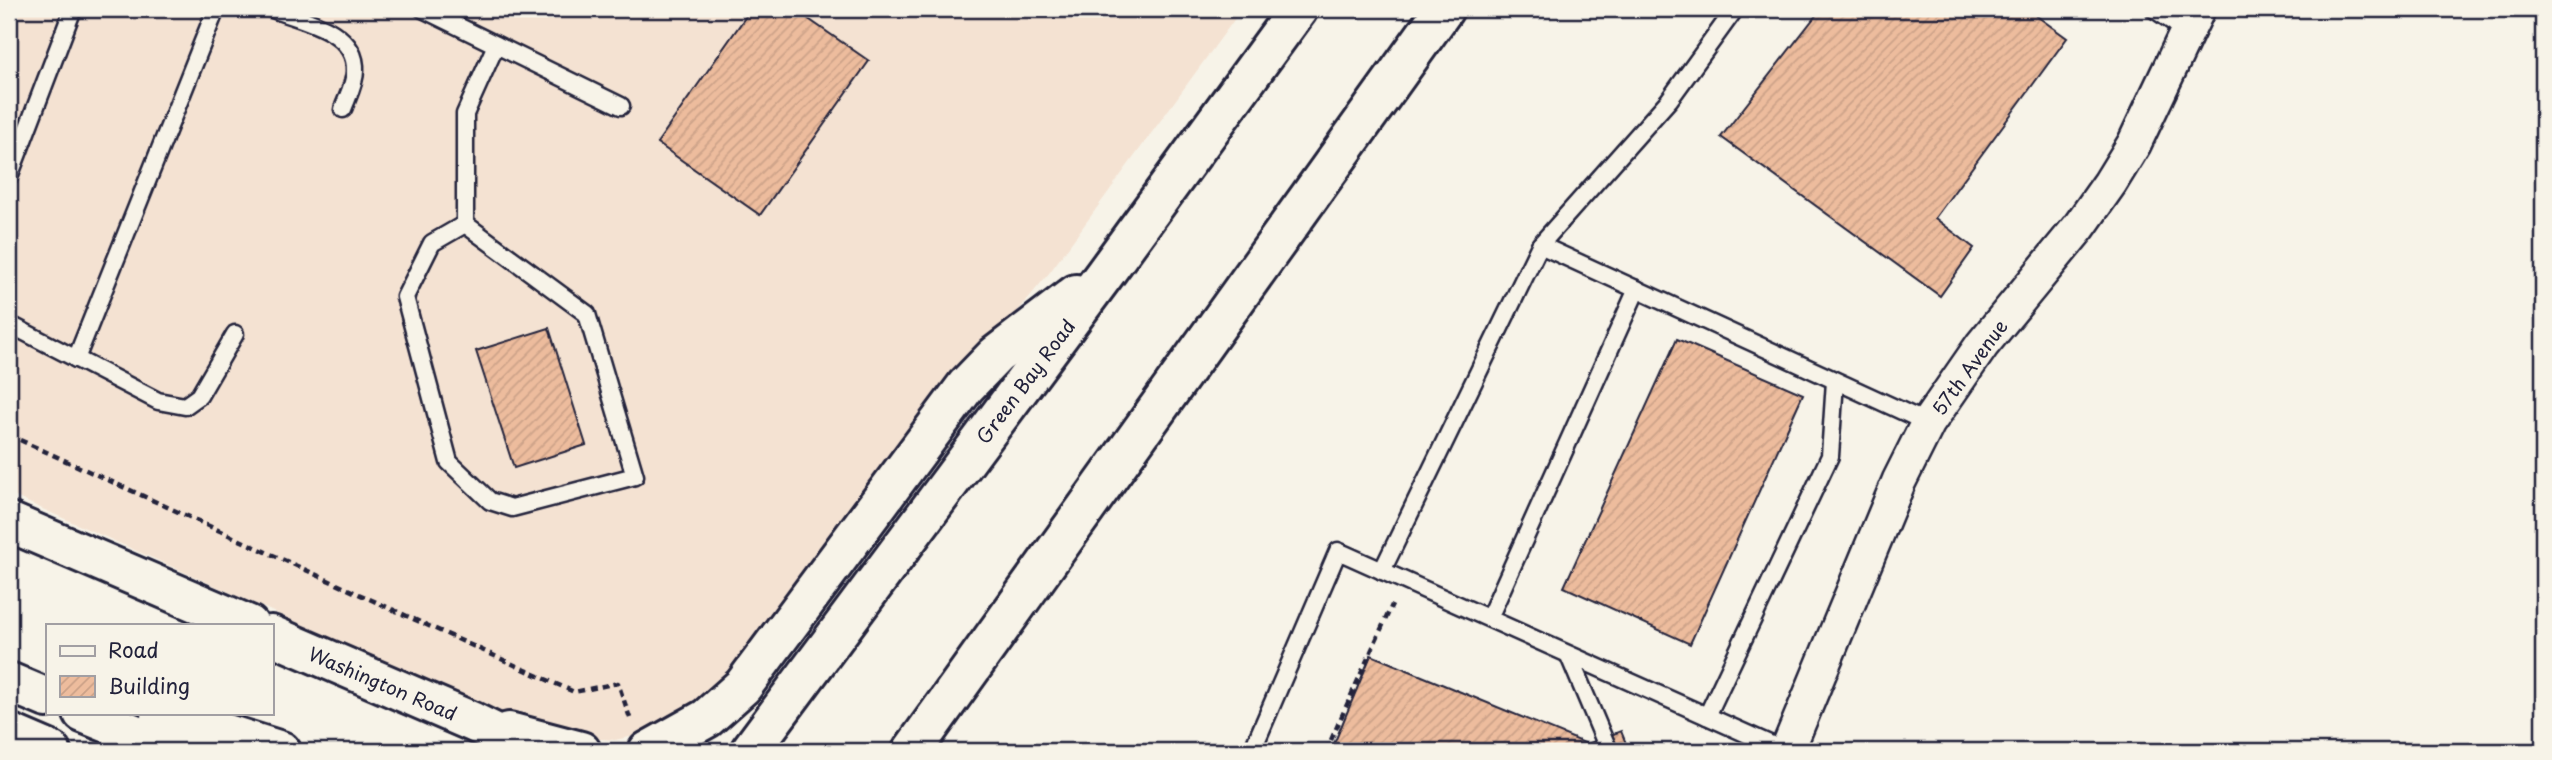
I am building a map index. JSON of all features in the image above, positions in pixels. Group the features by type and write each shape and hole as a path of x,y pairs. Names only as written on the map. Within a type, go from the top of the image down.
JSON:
{"main road":[{"name":"Green Bay Road","path":"750,751 1298,9"},
{"path":"912,751 1444,9"},
{"path":"648,751 707,718 743,686 966,386 996,355 1034,324 1104,275"},
{"path":"9,522 247,624"},
{"name":"Washington Road","path":"273,636 473,722 532,751"},
{"path":"9,665 46,678"},
{"path":"9,682 46,698"},
{"path":"928,751 940,713"},
{"path":"85,714 177,751"},
{"path":"163,714 281,751"},
{"path":"473,722 581,751"},
{"path":"9,733 51,751"}],"street":[{"name":"57th Avenue","path":"1786,751 1899,481 1928,423 1982,345 2078,227 2110,183 2134,144 2193,20"}],"lane":[{"path":"9,177 73,9"},
{"path":"76,359 216,9"},
{"path":"272,9 331,32 349,45 355,71 343,109"},
{"path":"423,9 621,106"},
{"path":"1381,571 1540,245 1669,100 1735,9"},
{"path":"2154,9 2193,20"},
{"path":"464,224 465,114 496,45"},
{"path":"464,224 587,314 635,476 512,508 490,501 449,462 405,297 432,243 464,224"},
{"path":"1540,245 1928,423"},
{"path":"1489,618 1637,289"},
{"path":"9,324 158,401 185,406 199,396 235,334"},
{"path":"1707,716 1830,456 1835,381"},
{"path":"1252,751 1339,551 1786,751"},
{"path":"1569,656 1609,751"}],"path":[{"path":"9,435 574,692 618,682 629,714"},
{"path":"1326,751 1393,603"}],"shaded area":[{"path":"9,9 1242,9 1050,272 901,452 718,693 657,731 615,740 543,732 9,494"}],"building":[{"path":"751,9 794,9 869,61 760,215 657,143"},
{"path":"1821,9 2027,9 2067,38 1935,218 1974,248 1940,296 1721,137"},
{"path":"549,328 586,445 514,468 476,351"},
{"path":"1677,339 1803,394 1690,644 1564,587"},
{"path":"1371,655 1587,744 1590,751 1331,751"},
{"path":"1621,731 1629,751 1590,751 1587,744"}]}
